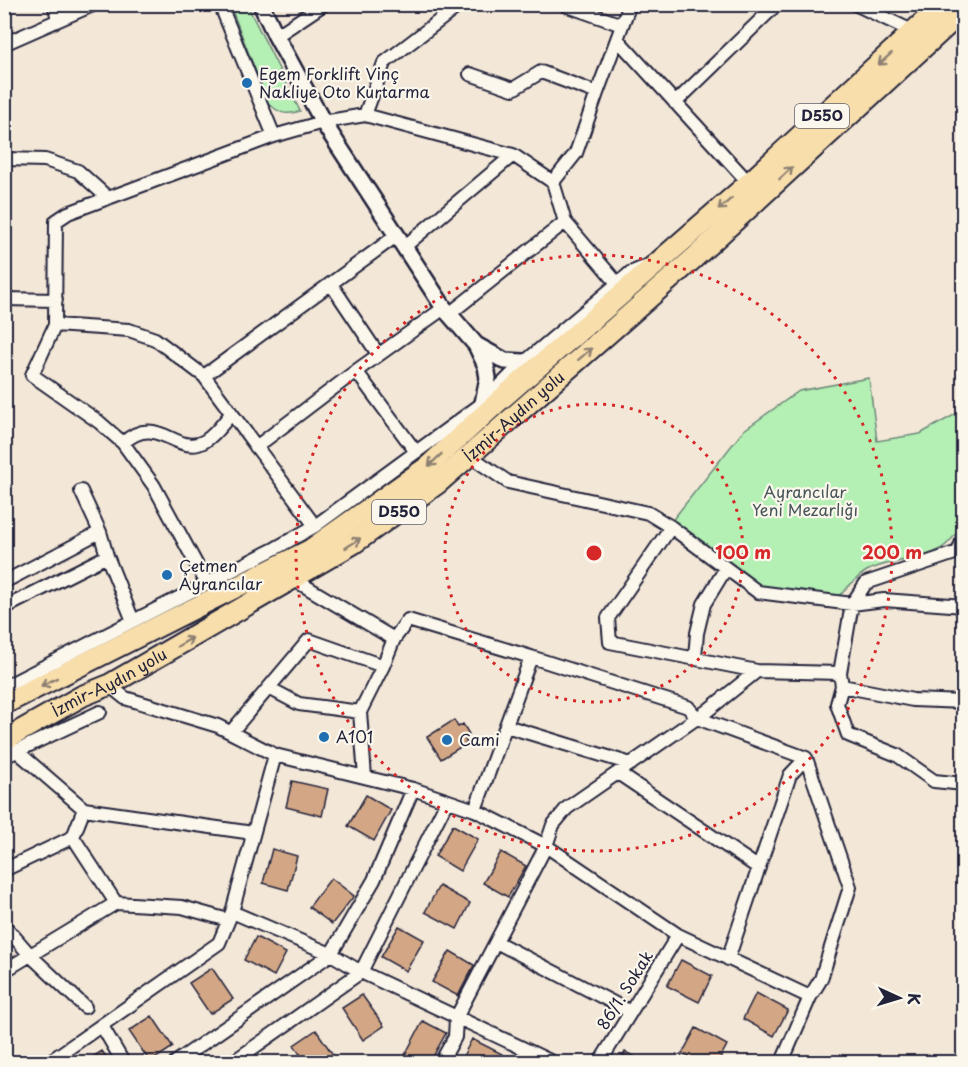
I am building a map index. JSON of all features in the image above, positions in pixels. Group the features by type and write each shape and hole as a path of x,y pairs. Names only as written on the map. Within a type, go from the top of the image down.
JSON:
{"highway":[{"name":"İzmir-Aydın yolu","path":"4,704 310,550 426,468 474,424 491,402 662,260 943,4"},
{"name":"İzmir-Aydın yolu","path":"9,744 82,696 106,687 354,543 438,483 693,259 963,10"},
{"path":"93,660 103,658 111,663 114,677 106,687"}],"street":[{"path":"54,4 58,20"},
{"path":"4,44 94,4"},
{"path":"220,4 274,136"},
{"path":"261,4 323,122 446,311 476,345 486,366 491,402"},
{"path":"276,36 324,4"},
{"path":"365,115 384,63 461,4"},
{"path":"553,182 576,153 630,4"},
{"path":"675,103 777,4"},
{"path":"855,4 914,32"},
{"path":"566,5 622,25"},
{"path":"618,40 749,183"},
{"path":"470,74 513,89 541,72 597,93"},
{"path":"207,584 154,486 123,443 99,422 32,375 56,325 56,221 68,213 274,136 323,122 365,115 513,155 553,182 565,222 617,284"},
{"path":"204,376 330,284 400,242 513,155"},
{"path":"4,159 45,160 78,171 108,198"},
{"path":"256,447 356,370 446,311 565,222"},
{"path":"4,687 207,584 315,526 416,452 491,402 524,362 630,273 662,260"},
{"path":"330,284 378,354"},
{"path":"4,299 56,300"},
{"path":"56,325 129,330 155,339 204,376 315,526"},
{"path":"476,345 505,361 524,362"},
{"path":"356,370 416,452"},
{"path":"123,443 133,434 153,431 188,445 198,444 214,434 231,414"},
{"path":"470,456 508,482 648,513 671,527 758,591 852,604 884,600 963,606"},
{"path":"81,491 100,532 106,556 133,621"},
{"path":"671,527 609,618 610,642 757,671 840,673"},
{"path":"4,582 100,532"},
{"path":"963,536 958,552 866,583 852,604 840,673 842,686 837,704 848,735 897,755 934,781 963,784"},
{"path":"4,608 106,556"},
{"path":"695,658 697,633 704,604 726,568"},
{"path":"293,579 394,639"},
{"path":"365,777 360,711 394,639 408,620 688,707 697,718 806,758"},
{"path":"232,731 309,640 383,666"},
{"path":"475,810 531,657"},
{"path":"441,1062 455,1037 456,1018 546,846 553,825 567,808 697,718 757,671"},
{"path":"842,686 913,700 963,702"},
{"path":"106,687 125,698 232,731 275,755 413,789 475,810 546,846 678,935 810,997"},
{"path":"269,688 299,704 360,711"},
{"path":"4,757 9,744 100,712"},
{"path":"506,726 631,764"},
{"path":"9,744 84,809 253,833"},
{"path":"49,1062 219,943 230,916 275,755"},
{"path":"728,959 790,774 806,758"},
{"path":"782,1062 810,997 821,979 850,886 806,758"},
{"path":"618,773 759,867"},
{"path":"177,1062 331,954 374,880 413,789"},
{"path":"233,1062 361,972 447,801"},
{"path":"4,870 73,837 84,809"},
{"path":"73,837 116,903"},
{"path":"4,971 116,903 182,908 230,916 331,954 361,972 552,1062"},
{"path":"4,925 30,955 85,1007"},
{"name":"86/1. Sokak","path":"600,1062 678,935"},
{"path":"496,942 631,1012"},
{"path":"102,1026 123,1062"}],"green space":[{"path":"230,5 247,5 300,111 282,113 268,103"},
{"name":"Ayrancılar Yeni Mezarlığı","path":"869,378 877,441 920,434 963,410 963,520 955,535 946,545 924,556 885,564 867,571 839,596 794,595 765,589 751,582 722,563 671,522 744,430 799,391"}],"building":[{"name":"Cami","path":"454,720 458,727 463,724 469,734 464,738 467,743 441,759 427,737"},
{"path":"292,781 328,789 322,816 286,807"},
{"path":"366,795 391,810 374,841 348,826"},
{"path":"453,825 478,839 460,871 435,856"},
{"path":"272,849 297,856 288,890 263,883"},
{"path":"501,852 526,866 508,897 483,883"},
{"path":"331,878 354,896 332,924 309,907"},
{"path":"439,886 470,903 457,929 425,912"},
{"path":"399,926 424,940 406,971 381,957"},
{"path":"256,937 286,953 274,976 244,960"},
{"path":"450,951 474,965 458,996 432,982"},
{"path":"681,960 712,976 699,1002 667,986"},
{"path":"212,968 233,999 210,1014 189,983"},
{"path":"756,993 788,1010 774,1036 743,1019"},
{"path":"362,995 384,1026 363,1040 342,1008"},
{"path":"152,1016 173,1047 150,1062 129,1031"},
{"path":"423,1021 446,1033 430,1062 419,1062 405,1055"},
{"path":"696,1028 727,1045 718,1062 699,1062 682,1054"},
{"path":"316,1030 338,1062 305,1062 294,1045"},
{"path":"472,1039 502,1054 497,1062 461,1060"},
{"path":"102,1051 110,1062 85,1062"},
{"path":"625,1052 646,1062 620,1062"}],"place":[{"name":"Egem Forklift Vinç Nakliye Oto Kurtarma","path":"247,83"},
{"name":"Çetmen Ayrancılar","path":"167,575"},
{"name":"A101","path":"324,737"},
{"name":"Cami","path":"447,740"}]}
